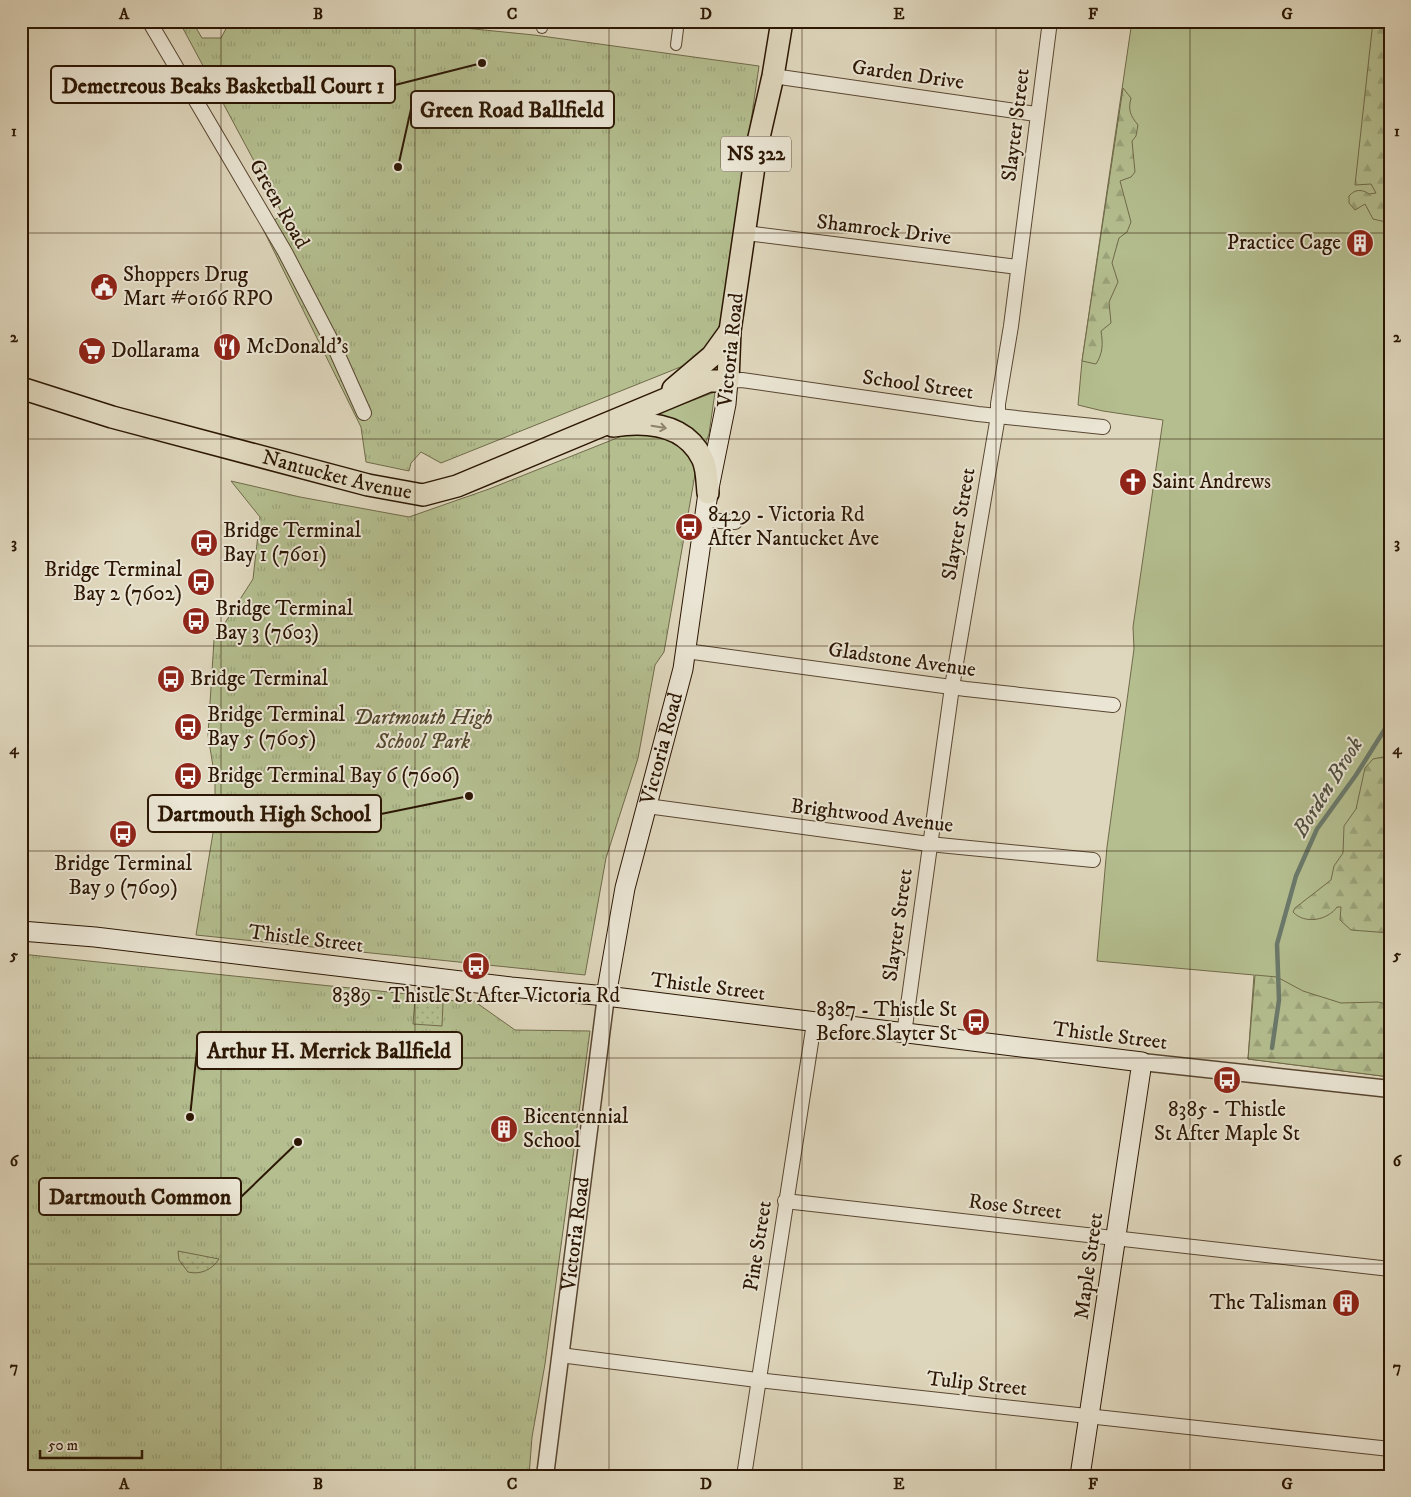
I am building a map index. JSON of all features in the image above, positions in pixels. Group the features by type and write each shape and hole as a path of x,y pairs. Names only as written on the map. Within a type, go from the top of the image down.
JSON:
{"main road":[{"name":"Victoria Road","path":"606,996 625,888 648,806 686,651 700,546 706,520 708,493 726,404 730,331 746,233 757,146 773,76 782,21"},
{"path":"655,402 712,356 730,331"},
{"name":"Nantucket Avenue","path":"21,388 112,417 368,485 423,495 443,492 709,381 728,381"},
{"path":"593,429 633,424 663,426 678,432 703,459 708,493"},
{"name":"Thistle Street","path":"21,931 95,937 511,987 606,996 1142,1062"},
{"name":"Maple Street","path":"1080,1476 1142,1062"}],"street":[{"name":"Green Road","path":"149,21 285,252 334,346 364,413"},
{"path":"676,45 679,21"},
{"name":"Slayter Street","path":"904,1034 952,687 998,416 998,404 1034,153 1036,114 1050,21"},
{"name":"Garden Drive","path":"773,76 1036,114"},
{"name":"Shamrock Drive","path":"746,233 1018,267"},
{"name":"School Street","path":"728,381 742,380 998,416 1103,427"},
{"path":"706,520 734,522"},
{"name":"Gladstone Avenue","path":"686,651 952,687 1114,705"},
{"name":"Brightwood Avenue","path":"648,806 929,844 1093,860"},
{"name":"Victoria Road","path":"545,1476 574,1261 606,996"},
{"name":"Pine Street","path":"744,1476 757,1380 814,1023"},
{"name":"Thistle Street","path":"1142,1062 1390,1089"},
{"name":"Rose Street","path":"785,1201 1390,1269"},
{"name":"Tulip Street","path":"560,1355 757,1380 1390,1449"}],"green space":[{"path":"179,21 192,21 202,38 221,38 230,21 394,21 534,35 759,66 720,337 688,364 441,463 421,452 411,463 409,471 366,462 361,427 262,227 283,215"},
{"path":"1132,21 1390,21 1390,1077 1248,1059 1254,975 1097,961 1107,847 1134,649 1133,627 1163,420 1103,411 1078,405 1082,361"},
{"path":"1373,21 1390,21 1390,223 1373,219 1365,204 1355,210 1349,203 1349,196 1356,191 1364,191 1369,194 1376,193 1371,184 1355,185"},
{"path":"1123,88 1131,98 1130,112 1138,125 1136,136 1132,141 1135,172 1131,177 1120,181 1131,222 1127,232 1119,238 1112,263 1118,282 1109,302 1111,323 1101,331 1102,348 1096,364 1082,361"},
{"path":"715,392 709,434 703,449 654,415"},
{"name":"Dartmouth High School Park","path":"637,430 679,441 697,463 664,652 655,665 638,758 606,858 585,975 196,935 215,821 215,779 208,735 214,640 253,579 260,517 231,481 300,497 409,517 489,489"},
{"path":"1390,748 1390,933 1351,930 1340,920 1341,907 1337,907 1322,918 1310,920 1298,916 1293,912 1295,908 1331,880 1334,866 1343,853 1344,826 1356,809 1365,768 1373,759 1383,757"},
{"path":"21,954 408,994 469,1003 474,1001 515,1030 590,1031 545,1364 532,1437 529,1476 21,1476"},
{"path":"1255,975 1277,977 1303,991 1341,1003 1378,1002 1390,1005 1390,1077 1248,1059"},
{"path":"415,1000 443,1003 442,1026 413,1024"},
{"path":"178,1251 219,1259 205,1271 197,1273 188,1272 179,1260"}],"waterway":[{"name":"Borden Brook","path":"1272,1048 1279,1000 1277,944 1296,876 1317,829 1356,775 1390,721"}],"place":[{"name":"Demetreous Beaks Basketball Court 1","path":"482,63"},
{"name":"Green Road Ballfield","path":"398,167"},
{"name":"Practice Cage","path":"1360,243"},
{"name":"Shoppers Drug Mart #0166 RPO","path":"104,287"},
{"name":"McDonald's","path":"227,347"},
{"name":"Dollarama","path":"92,351"},
{"name":"Saint Andrews","path":"1133,482"},
{"name":"8429 - Victoria Rd After Nantucket Ave","path":"689,527"},
{"name":"Bridge Terminal Bay 1 (7601)","path":"204,543"},
{"name":"Bridge Terminal Bay 2 (7602)","path":"201,582"},
{"name":"Bridge Terminal Bay 3 (7603)","path":"196,621"},
{"name":"Bridge Terminal","path":"171,679"},
{"name":"Bridge Terminal Bay 5 (7605)","path":"188,727"},
{"name":"Bridge Terminal Bay 6 (7606)","path":"188,776"},
{"name":"Dartmouth High School","path":"469,796"},
{"name":"Bridge Terminal Bay 9 (7609)","path":"123,834"},
{"name":"8389 - Thistle St After Victoria Rd","path":"476,966"},
{"name":"8387 - Thistle St Before Slayter St","path":"976,1022"},
{"name":"8385 - Thistle St After Maple St","path":"1227,1080"},
{"name":"Arthur H. Merrick Ballfield","path":"190,1117"},
{"name":"Bicentennial School","path":"504,1129"},
{"name":"Dartmouth Common","path":"298,1142"},
{"name":"The Talisman","path":"1346,1303"}]}
